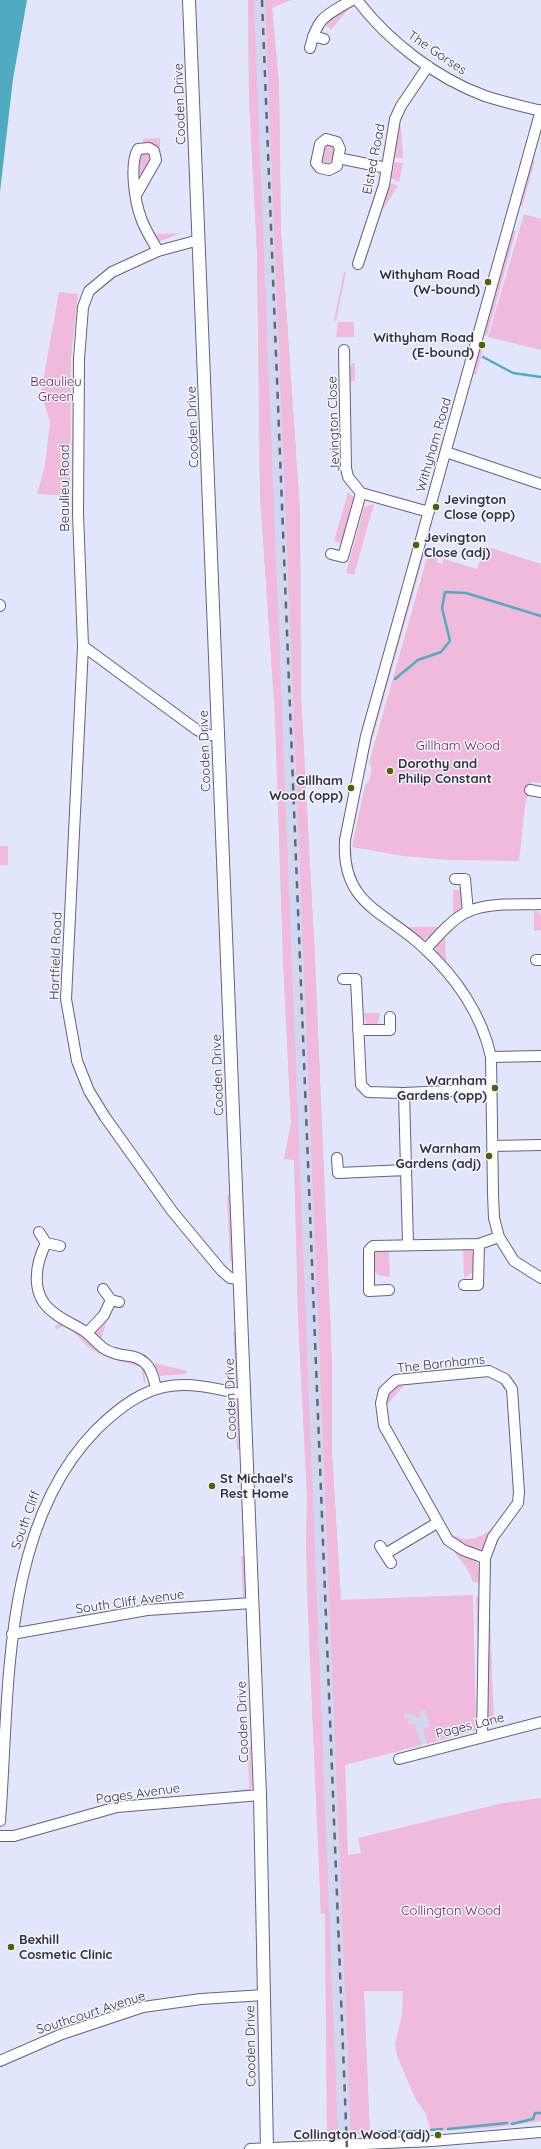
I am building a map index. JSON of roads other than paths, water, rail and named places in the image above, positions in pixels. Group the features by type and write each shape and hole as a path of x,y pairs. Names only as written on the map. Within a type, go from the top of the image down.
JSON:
{"main road":[{"name":"Cooden Drive","path":"189,0 260,1794 267,2149"}],"street":[{"path":"310,48 318,23 323,17 352,0"},
{"name":"The Gorses","path":"357,0 370,16 392,37 428,66 452,81 484,95 541,110"},
{"path":"313,36 324,39"},
{"name":"Elsted Road","path":"358,264 361,249 376,211 387,168 395,119 401,106 428,66"},
{"name":"Withyham Road","path":"541,110 539,124 366,736 344,854 351,882 358,895 367,905 426,949 466,997 480,1021 487,1038 491,1057 494,1218 499,1237 514,1261 541,1278"},
{"path":"338,158 387,168"},
{"path":"136,195 141,219 158,251"},
{"name":"Beaulieu Road","path":"83,646 80,599 78,453 79,359 83,307 88,291 101,280 135,260 158,251 199,240"},
{"name":"Jevington Close","path":"344,350 346,468 348,478 361,493"},
{"path":"446,452 541,484"},
{"path":"331,554 343,557 361,493 429,512"},
{"path":"83,646 197,730 208,735 219,735"},
{"name":"Hartfield Road","path":"83,646 66,999 77,1061 89,1091 105,1117 172,1211 221,1270 230,1278 240,1279"},
{"path":"530,790 541,792"},
{"path":"455,879 465,879 468,912"},
{"path":"426,949 455,920 468,912 485,907 541,904"},
{"path":"343,979 356,979 360,1085 368,1092 404,1093 491,1089"},
{"path":"358,1030 390,1030 390,1017"},
{"path":"491,1057 541,1056"},
{"path":"404,1093 408,1244"},
{"path":"492,1146 541,1145"},
{"path":"337,1158 338,1173 406,1170"},
{"path":"39,1232 46,1242 60,1246"},
{"path":"389,1290 370,1291 369,1250 373,1246 408,1244 479,1244 499,1237"},
{"path":"46,1242 39,1258 36,1275 38,1290 45,1305 52,1312 87,1333 104,1349 114,1354 130,1355 145,1363 150,1370 156,1388"},
{"path":"464,1285 478,1285 479,1244"},
{"path":"87,1333 115,1301 103,1289"},
{"name":"The Barnhams","path":"482,1736 485,1558 493,1536 515,1510 519,1492 512,1389 505,1378 489,1371 402,1379 389,1384 384,1391 381,1403 384,1426 437,1523 448,1540 463,1550 485,1558"},
{"name":"South Cliff","path":"0,1821 12,1634 20,1578 34,1528 60,1474 77,1449 112,1415 132,1400 156,1388 190,1384 204,1385 244,1395"},
{"path":"391,1563 383,1550 437,1523"},
{"name":"South Cliff Avenue","path":"12,1634 147,1610 252,1603"},
{"name":"Pages Lane","path":"404,1761 482,1736 541,1722"},
{"name":"Pages Avenue","path":"0,1836 14,1836 117,1807 260,1794"},
{"name":"Southcourt Avenue","path":"0,2061 62,2034 143,2007 201,2000 264,1995"},
{"path":"250,2149 432,2145 541,2132"}],"water":[{"path":"0,0 27,0 13,79 0,192"}],"waterway":[{"path":"483,357 513,373 541,377"},
{"path":"395,679 418,660 441,652 450,641 442,608 445,592 466,593 541,616"},
{"path":"512,2124 533,2119 535,2113 541,2113"},
{"path":"448,2129 507,2123"},
{"path":"431,2130 442,2129"},
{"path":"376,2132 421,2131"}],"railway":[{"path":"262,0 347,2149"}],"place":[{"name":"Withyham Road (W-bound)","path":"488,282"},
{"name":"Withyham Road (E-bound)","path":"482,345"},
{"name":"Jevington Close (opp)","path":"436,507"},
{"name":"Jevington Close (adj)","path":"416,545"},
{"name":"Dorothy and Philip Constant","path":"390,771"},
{"name":"Gillham Wood (opp)","path":"351,788"},
{"name":"Warnham Gardens (opp)","path":"495,1088"},
{"name":"Warnham Gardens (adj)","path":"489,1156"},
{"name":"St Michael's Rest Home","path":"212,1486"},
{"name":"Bexhill Cosmetic Clinic","path":"11,1947"},
{"name":"Collington Wood (adj)","path":"438,2135"}],"park label":[{"name":"Beaulieu Green","path":"56,390"},
{"name":"Gillham Wood","path":"458,746"},
{"name":"Collington Wood","path":"451,1911"}]}
